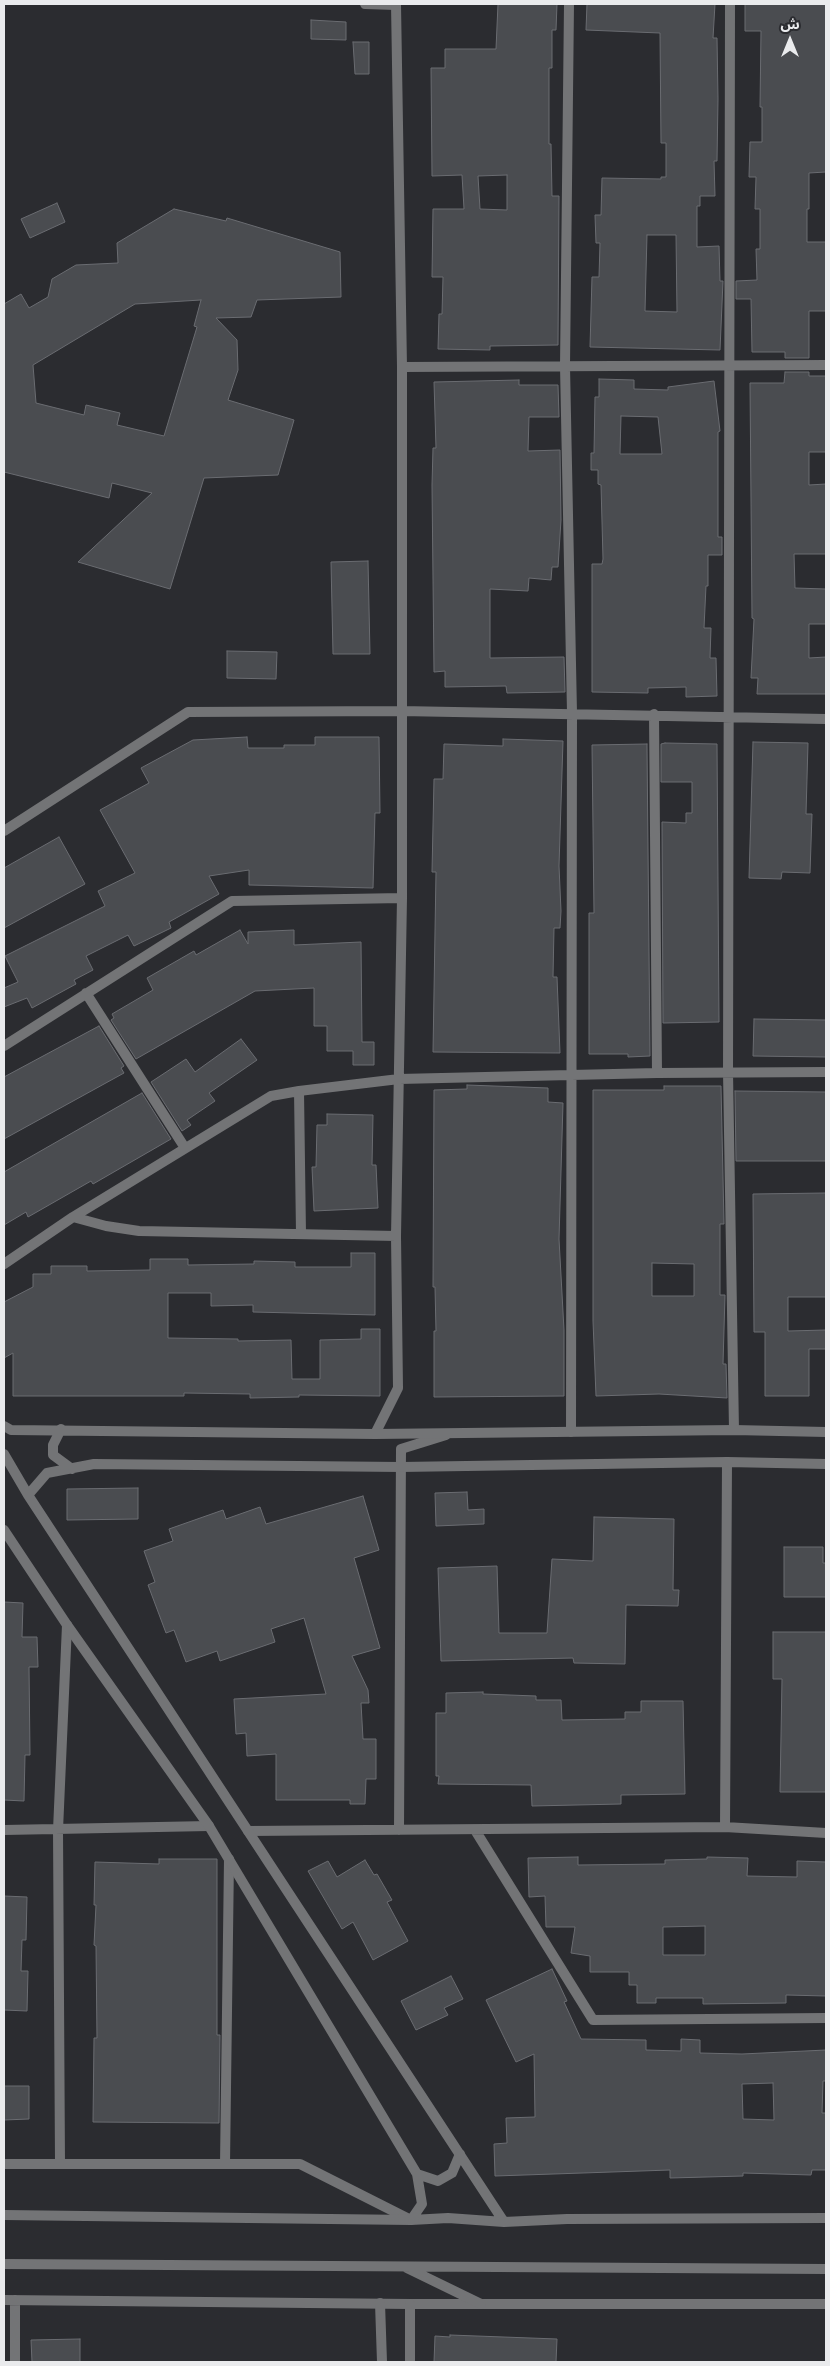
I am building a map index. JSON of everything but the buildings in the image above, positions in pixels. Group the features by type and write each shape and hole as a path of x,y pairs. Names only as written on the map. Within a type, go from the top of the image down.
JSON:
{"street":[{"path":"365,4 396,4 402,367 402,898 396,1236 398,1388 375,1434"},
{"path":"569,4 565,366 572,713 571,1432"},
{"path":"730,4 728,1072 734,1430"},
{"path":"402,367 826,365"},
{"path":"6,826 188,712 401,711 654,714 826,719"},
{"path":"654,714 657,1073"},
{"path":"4,1046 232,901 402,898"},
{"path":"86,993 185,1148"},
{"path":"4,1264 73,1218 271,1096 399,1079 572,1074 826,1072"},
{"path":"298,1091 300,1234"},
{"path":"73,1218 139,1231 396,1236"},
{"path":"4,1426 11,1430 61,1429 375,1434 734,1430 826,1432"},
{"path":"61,1429 53,1445 53,1455 72,1469"},
{"path":"399,1830 401,1449 451,1433"},
{"path":"4,1454 28,1494 248,1832 504,2222"},
{"path":"28,1494 47,1473 94,1464 401,1467 726,1462 826,1464"},
{"path":"725,1827 726,1462"},
{"path":"4,1530 67,1625 209,1826 417,2174 422,2204 411,2220"},
{"path":"60,2163 58,1830 67,1625"},
{"path":"4,1830 209,1826"},
{"path":"248,1832 725,1827 826,1833"},
{"path":"475,1830 593,2020 826,2018"},
{"path":"225,2164 229,1859"},
{"path":"417,2174 438,2181 452,2174 460,2154"},
{"path":"4,2164 300,2164 411,2220"},
{"path":"4,2215 411,2220 448,2218 504,2222 577,2219 826,2218"},
{"path":"4,2264 826,2269"},
{"path":"404,2266 481,2304"},
{"path":"4,2300 410,2304 826,2304"},
{"path":"15,2300 15,2362"},
{"path":"380,2303 382,2362"},
{"path":"410,2304 410,2362"}]}
